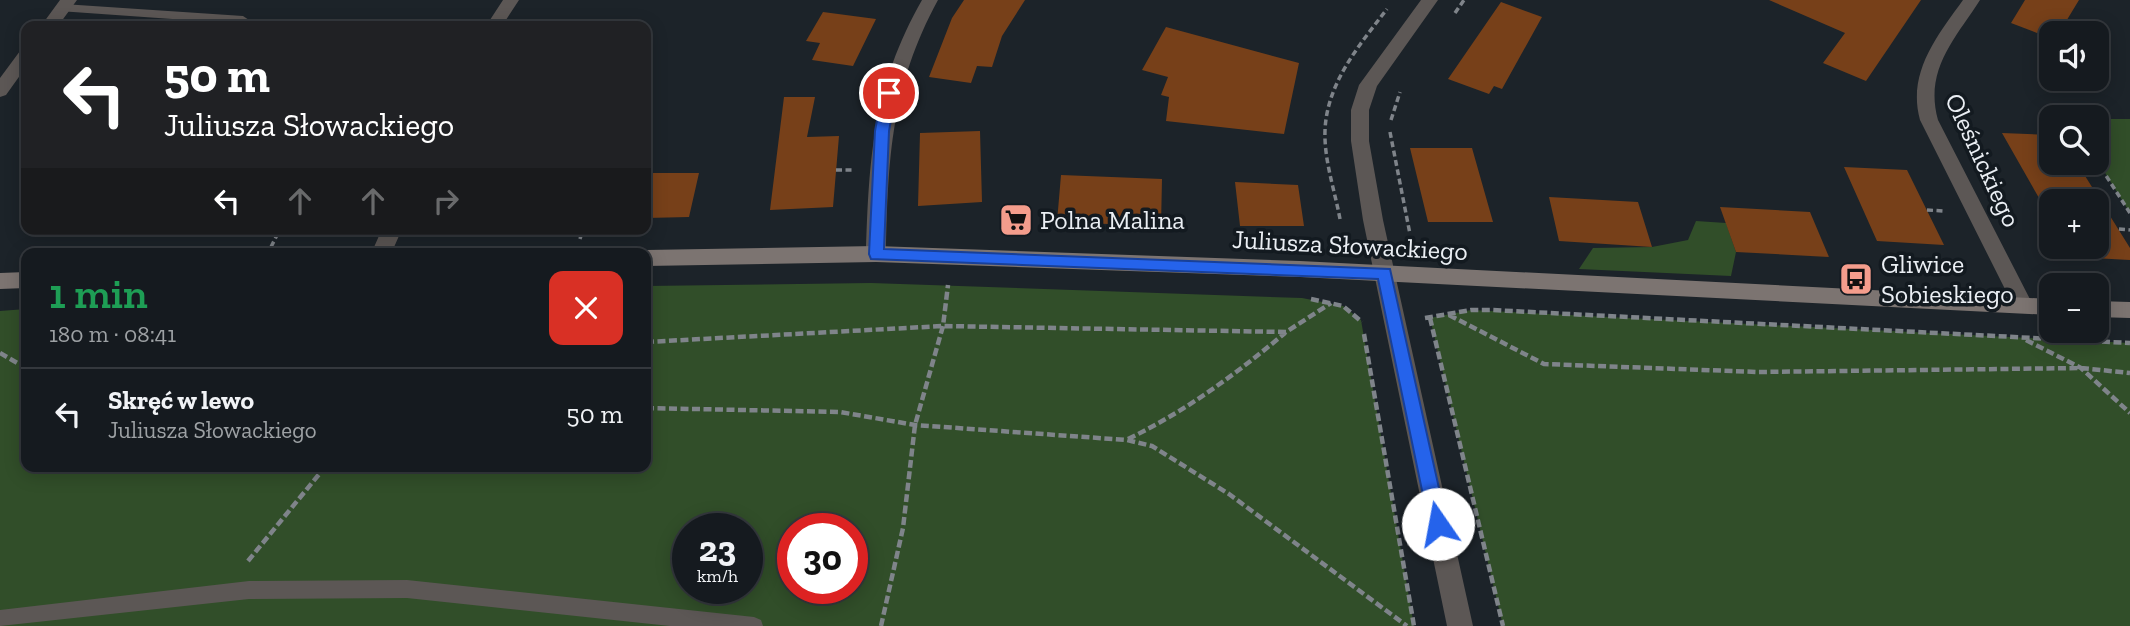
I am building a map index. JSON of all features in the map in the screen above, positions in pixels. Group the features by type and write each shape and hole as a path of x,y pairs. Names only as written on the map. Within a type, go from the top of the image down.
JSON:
{"main road":[{"name":"Juliusza Słowackiego","path":"651,258 876,254 1385,274 2039,306"},
{"path":"0,281 21,280"},
{"path":"2109,309 2130,310"}],"street":[{"path":"497,21 511,0"},
{"path":"876,254 885,109 905,45 930,0"},
{"path":"1430,0 1368,85 1360,110 1363,166 1460,626"},
{"name":"Oleśnickiego","path":"1972,0 1941,46 1928,73 1923,100 1929,120 2023,305"},
{"path":"53,21 66,4"},
{"path":"0,91 21,62"}],"lane":[{"path":"66,4 243,20"},
{"path":"0,619 249,590 407,589 754,626"}],"path":[{"path":"1451,19 1464,0"},
{"path":"1406,82 1392,110 1390,127 1410,234"},
{"path":"2106,175 2130,213"},
{"path":"2119,229 2130,230"},
{"path":"271,247 277,235"},
{"path":"580,239 581,235"},
{"path":"935,285 961,286"},
{"path":"881,626 904,528 915,425 943,326 948,285"},
{"path":"1302,298 1343,306 1361,320 1430,318 1471,310 1492,310 2130,343"},
{"path":"1127,440 1153,428 1251,362 1286,332 1331,303"},
{"path":"1448,315 1544,364 1758,372 2081,368 2130,373"},
{"path":"1430,318 1503,626"},
{"path":"1361,320 1414,626"},
{"path":"651,342 943,326 1286,332"},
{"path":"2023,338 2081,368 2130,413"},
{"path":"0,352 21,365"},
{"path":"651,408 840,412 915,425 1127,440 1152,446 1229,494 1407,626"},
{"path":"222,593 321,472"}],"green space":[{"path":"2109,119 2130,119 2130,213 2106,175 2109,175"},
{"path":"1696,221 1726,223 1736,252 1731,276 1579,269 1593,248 1652,247 1688,240"},
{"path":"871,283 1302,298 1343,306 1361,320 1414,626 0,626 0,311 21,309 21,472 651,472 651,286"},
{"path":"1471,310 2039,338 2039,343 2130,343 2130,626 1503,626 1430,318"}],"building":[{"path":"964,0 1025,0 1002,36 992,67 977,66 971,83 929,77 952,18"},
{"path":"1769,0 1921,0 1866,81 1823,63 1845,33"},
{"path":"2025,0 2079,0 2066,21 2039,21 2039,33 2011,23"},
{"path":"1501,2 1542,17 1502,89 1494,86 1489,94 1448,79"},
{"path":"823,12 876,19 853,66 812,60 820,43 806,41"},
{"path":"1166,27 1299,63 1284,134 1166,121 1169,97 1161,95 1168,77 1142,70"},
{"path":"784,97 815,97 807,137 839,136 833,207 770,210"},
{"path":"980,131 982,202 918,206 920,133"},
{"path":"2002,133 2039,135 2039,175 2084,175 2093,189 2039,189 2039,198"},
{"path":"1410,148 1472,148 1493,222 1428,222"},
{"path":"1844,167 1907,170 1944,245 1877,241"},
{"path":"651,173 699,173 689,217 651,218"},
{"path":"1061,175 1162,179 1161,226 1057,222"},
{"path":"1235,182 1298,185 1304,226 1240,226"},
{"path":"1549,197 1638,202 1652,247 1559,241"},
{"path":"1720,207 1810,212 1829,257 1736,252"},
{"path":"2109,214 2130,248 2130,260 2109,259"}],"place":[{"name":"Polna Malina","path":"1016,220"},
{"name":"Gliwice Sobieskiego","path":"1856,279"}],"route":[{"path":"889,93 882,131 876,254 1385,274 1438,524"}]}
